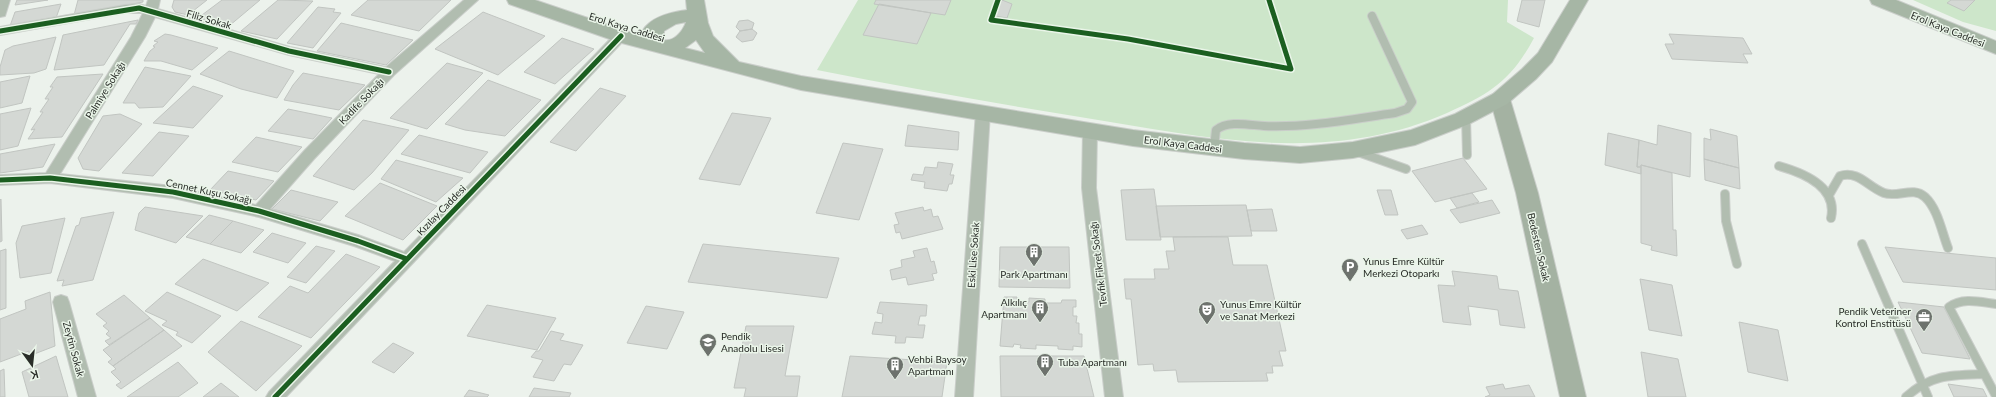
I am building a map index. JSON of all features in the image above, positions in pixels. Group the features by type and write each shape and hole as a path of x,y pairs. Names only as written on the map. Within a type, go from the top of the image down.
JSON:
{"main road":[{"name":"Erol Kaya Caddesi","path":"516,0 621,36 733,67 801,83 919,104 983,112 1133,138 1214,148 1300,155 1353,150 1415,137 1466,117 1500,99 1529,74 1545,57 1579,0"},
{"name":"Erol Kaya Caddesi","path":"1879,0 1996,48"},
{"name":"Erol Kaya Caddesi","path":"1896,0 1996,40"},
{"name":"Erol Kaya Caddesi","path":"696,9 699,27 708,43 713,50 733,67"},
{"path":"696,9 693,31 686,39 674,46 663,48 655,43 653,30 660,24 678,17 688,16 696,9"}],"street":[{"path":"0,13 4,0"},
{"name":"Kadife Sokağı","path":"259,211 309,155 389,72 472,0"},
{"name":"Filiz Sokak","path":"0,31 126,9 153,6 289,51 389,72"},
{"name":"Palmiye Sokağı","path":"50,178 138,37 153,6"},
{"name":"Kızılay Caddesi","path":"275,397 621,36"},
{"name":"Bedesten Sokak","path":"1500,99 1526,194 1573,397"},
{"name":"Eski Lise Sokak","path":"964,397 983,112"},
{"name":"Tevfik Fikret Sokağı","path":"1090,130 1089,188 1114,397"},
{"name":"Cennet Kuşu Sokağı","path":"0,180 50,178 173,192 259,211 358,241 407,259"},
{"name":"Zeytin Sokak","path":"61,302 87,397"}],"lane":[{"path":"1214,148 1216,130 1224,124 1267,126 1312,125 1395,113 1407,109 1412,102 1372,16"},
{"path":"1466,117 1466,155"},
{"path":"1353,150 1406,169"},
{"path":"1779,166 1802,174 1829,196 1833,203 1831,218"},
{"path":"1829,196 1840,176 1849,174 1859,177 1889,195 1897,195 1908,191 1919,193 1928,200 1948,248"},
{"path":"1725,194 1726,221 1737,264"},
{"path":"1862,244 1928,397"},
{"path":"1996,304 1964,301 1953,303 1949,307 1996,396"},
{"path":"1906,397 1914,388 1940,376 1984,374"}],"green space":[{"path":"858,0 1508,0 1507,22 1534,38 1517,65 1508,76 1476,99 1447,113 1402,129 1356,139 1310,143 1265,142 1173,132 915,89 817,70"},
{"path":"1913,0 1996,0 1996,31 1963,22"}],"building":[{"path":"17,0 48,0 15,5"},
{"path":"78,0 143,0 143,2 74,15"},
{"path":"174,0 207,0 188,15 175,12 172,7"},
{"path":"222,0 260,0 229,26 198,18"},
{"path":"278,0 313,1 277,39 241,31"},
{"path":"368,0 451,0 419,31 351,15"},
{"path":"876,0 951,0 945,15 874,4"},
{"path":"1002,0 1012,4 1007,18 995,16"},
{"path":"1522,0 1545,0 1539,27 1517,21"},
{"path":"1951,0 1975,0 1964,11 1947,3"},
{"path":"61,4 56,18 10,26 15,12"},
{"path":"879,4 931,13 917,44 863,35"},
{"path":"318,7 335,9 333,12 341,13 313,48 287,43"},
{"path":"483,12 545,36 498,75 435,49"},
{"path":"138,20 136,24 130,24 104,65 54,70 63,35"},
{"path":"748,20 754,23 752,29 740,31 736,27 739,21"},
{"path":"341,23 413,40 386,65 317,51"},
{"path":"752,29 757,33 753,40 742,42 736,37 740,31"},
{"path":"165,34 218,48 192,70 161,61 144,61 150,51 155,47 153,46 158,42 154,41"},
{"path":"1669,34 1743,38 1752,54 1743,54 1748,63 1672,59 1665,44 1674,44"},
{"path":"56,37 46,69 34,73 0,75 0,67 5,50 13,46"},
{"path":"562,38 594,49 555,84 524,72"},
{"path":"229,51 294,71 277,98 241,89 200,74"},
{"path":"447,63 483,73 427,129 390,118"},
{"path":"145,67 191,76 163,107 139,108 135,103 123,103"},
{"path":"303,73 365,85 339,110 284,100 293,85"},
{"path":"103,74 62,137 28,139 35,129 31,130 43,112 40,112 49,99 45,99 53,87 50,87 57,77"},
{"path":"30,76 22,103 0,108 0,82"},
{"path":"488,80 541,100 505,136 465,130 445,124"},
{"path":"193,86 223,96 193,128 153,123"},
{"path":"600,88 626,96 576,151 550,142"},
{"path":"31,108 18,146 0,150 0,114"},
{"path":"288,109 332,118 313,139 268,131"},
{"path":"732,113 771,118 740,185 699,179"},
{"path":"120,114 142,124 99,171 83,169 78,158 103,116"},
{"path":"363,120 409,130 372,173 354,190 313,176"},
{"path":"908,125 959,132 958,150 905,146"},
{"path":"1658,125 1691,133 1690,177 1641,165 1641,167 1637,167 1639,140 1657,145"},
{"path":"1710,129 1737,136 1739,168 1704,159 1704,138 1711,140"},
{"path":"159,132 189,136 153,176 122,173"},
{"path":"1608,133 1639,140 1637,167 1641,167 1641,174 1605,165"},
{"path":"419,135 488,152 470,173 401,154"},
{"path":"256,137 302,147 278,172 232,162"},
{"path":"843,143 883,149 859,220 816,213"},
{"path":"55,144 43,167 0,173 0,154"},
{"path":"1463,158 1487,189 1435,202 1412,171"},
{"path":"1704,159 1739,168 1740,189 1705,180"},
{"path":"396,160 463,178 436,202 381,179"},
{"path":"938,162 953,164 950,175 954,175 952,184 949,184 947,191 924,188 925,182 911,180 913,174 923,175 925,167 937,168"},
{"path":"1641,165 1672,173 1673,230 1676,230 1677,256 1651,250 1652,246 1641,243"},
{"path":"228,171 274,181 256,200 210,190"},
{"path":"380,183 437,206 403,240 345,216"},
{"path":"1154,189 1161,240 1126,240 1121,190"},
{"path":"291,190 338,202 320,221 272,209"},
{"path":"1377,190 1391,190 1398,215 1385,215"},
{"path":"1472,193 1479,202 1457,208 1450,198"},
{"path":"1,199 2,241 0,242 0,200"},
{"path":"1492,200 1500,213 1460,223 1450,210"},
{"path":"1246,205 1252,236 1160,237 1156,206"},
{"path":"145,207 203,216 176,243 135,230 139,213"},
{"path":"923,207 924,211 931,209 933,217 938,216 943,229 902,239 900,232 896,233 894,225 899,224 895,213"},
{"path":"1272,209 1277,231 1251,231 1247,210"},
{"path":"114,212 93,280 62,286 64,280 57,281 76,226 79,225 81,218"},
{"path":"209,215 233,221 210,244 186,237"},
{"path":"65,218 51,273 20,278 16,243 22,226"},
{"path":"233,221 264,230 241,253 210,244"},
{"path":"1422,225 1428,234 1407,239 1401,230"},
{"path":"272,233 306,243 288,263 253,252"},
{"name":"Yunus Emre Kültür ve Sanat Merkezi","path":"1173,237 1228,237 1233,265 1267,265 1286,351 1279,351 1283,366 1272,366 1273,373 1266,373 1268,381 1178,382 1176,370 1154,371 1153,364 1138,365 1131,299 1126,299 1124,279 1155,279 1154,269 1169,269 1166,251 1175,251"},
{"path":"703,244 839,258 827,298 688,282"},
{"path":"316,246 335,251 306,283 287,277"},
{"name":"Park Apartmanı","path":"1000,247 1069,247 1070,288 999,287"},
{"path":"1885,247 1996,258 1996,290 1903,282"},
{"path":"927,248 931,262 934,261 937,273 932,274 934,280 908,285 906,277 892,280 890,270 902,267 901,260 915,257 913,251"},
{"path":"6,249 6,308 0,310 0,251"},
{"path":"346,254 380,267 311,338 258,317 290,286 308,293"},
{"path":"203,259 269,283 237,311 175,284"},
{"path":"1452,271 1497,276 1499,289 1518,291 1525,328 1500,325 1498,310 1468,306 1471,325 1443,322 1438,285 1455,286"},
{"path":"1640,279 1672,285 1682,336 1649,330"},
{"path":"50,292 55,346 29,356 29,351 0,362 0,319 26,309 25,301"},
{"path":"167,292 221,316 192,343 176,335 178,332 162,325 167,321 145,311"},
{"path":"124,295 150,318 109,345 105,341 111,338 106,334 109,331 103,326 107,323 96,314"},
{"name":"Alkılıç Apartmanı","path":"1004,297 1017,297 1017,301 1029,302 1029,298 1045,299 1045,303 1061,303 1062,300 1076,300 1076,307 1073,307 1073,316 1077,316 1076,323 1079,323 1079,334 1082,334 1082,347 1073,346 1073,350 1058,349 1058,346 1036,345 1036,349 1020,348 1021,345 1014,344 1013,347 1000,346"},
{"path":"880,302 927,305 926,316 920,316 918,325 925,325 923,338 906,337 905,343 895,343 896,336 872,334 875,322 882,323 883,314 877,313"},
{"path":"1898,302 1944,307 1970,359 1922,353"},
{"path":"487,305 556,318 537,350 467,336"},
{"path":"646,306 684,312 667,349 627,343"},
{"path":"150,318 164,330 113,366 108,362 112,359 103,350"},
{"path":"241,321 302,346 256,391 208,352"},
{"path":"1739,322 1778,330 1788,381 1748,372"},
{"path":"746,326 794,326 785,376 800,376 797,397 744,397 746,388 734,388"},
{"path":"164,330 182,346 121,389 116,385 121,382 111,372 116,369 113,366"},
{"path":"551,331 564,334 560,340 583,345 571,365 564,364 554,381 533,377 543,360 531,357 536,351 539,351"},
{"path":"393,343 414,353 394,373 372,362"},
{"path":"1641,352 1678,359 1686,397 1648,397"},
{"path":"56,356 68,397 29,397 22,372"},
{"name":"Vehbi Baysoy Apartmanı","path":"850,356 947,362 942,397 842,397"},
{"name":"Tuba Apartmanı","path":"1000,356 1084,356 1094,397 1001,397"},
{"path":"178,362 198,383 178,397 127,397"},
{"path":"4,369 5,397 0,397 0,371"},
{"path":"221,383 239,397 203,397"},
{"path":"1503,384 1505,389 1529,385 1535,397 1485,397 1490,395 1486,387"},
{"path":"1948,384 1983,389 1987,397 1954,397"},
{"path":"534,388 571,393 569,397 529,397"},
{"path":"469,390 489,395 487,397 464,397"}],"cycle path":[{"path":"998,0 991,20 1128,39 1291,69 1269,0"},
{"path":"0,31 125,9 139,8 289,51 389,72"},
{"path":"275,397 621,36"},
{"path":"0,180 50,178 173,192 259,211 358,241 407,259"}],"place":[{"name":"Park Apartmanı","path":"1034,267"},
{"name":"Yunus Emre Kültür Merkezi Otoparkı","path":"1350,282"},
{"name":"Alkılıç Apartmanı","path":"1040,323"},
{"name":"Yunus Emre Kültür ve Sanat Merkezi","path":"1207,325"},
{"name":"Pendik Veteriner Kontrol Enstitüsü","path":"1924,332"},
{"name":"Pendik Anadolu Lisesi","path":"708,357"},
{"name":"Tuba Apartmanı","path":"1045,377"},
{"name":"Vehbi Baysoy Apartmanı","path":"895,380"}]}
